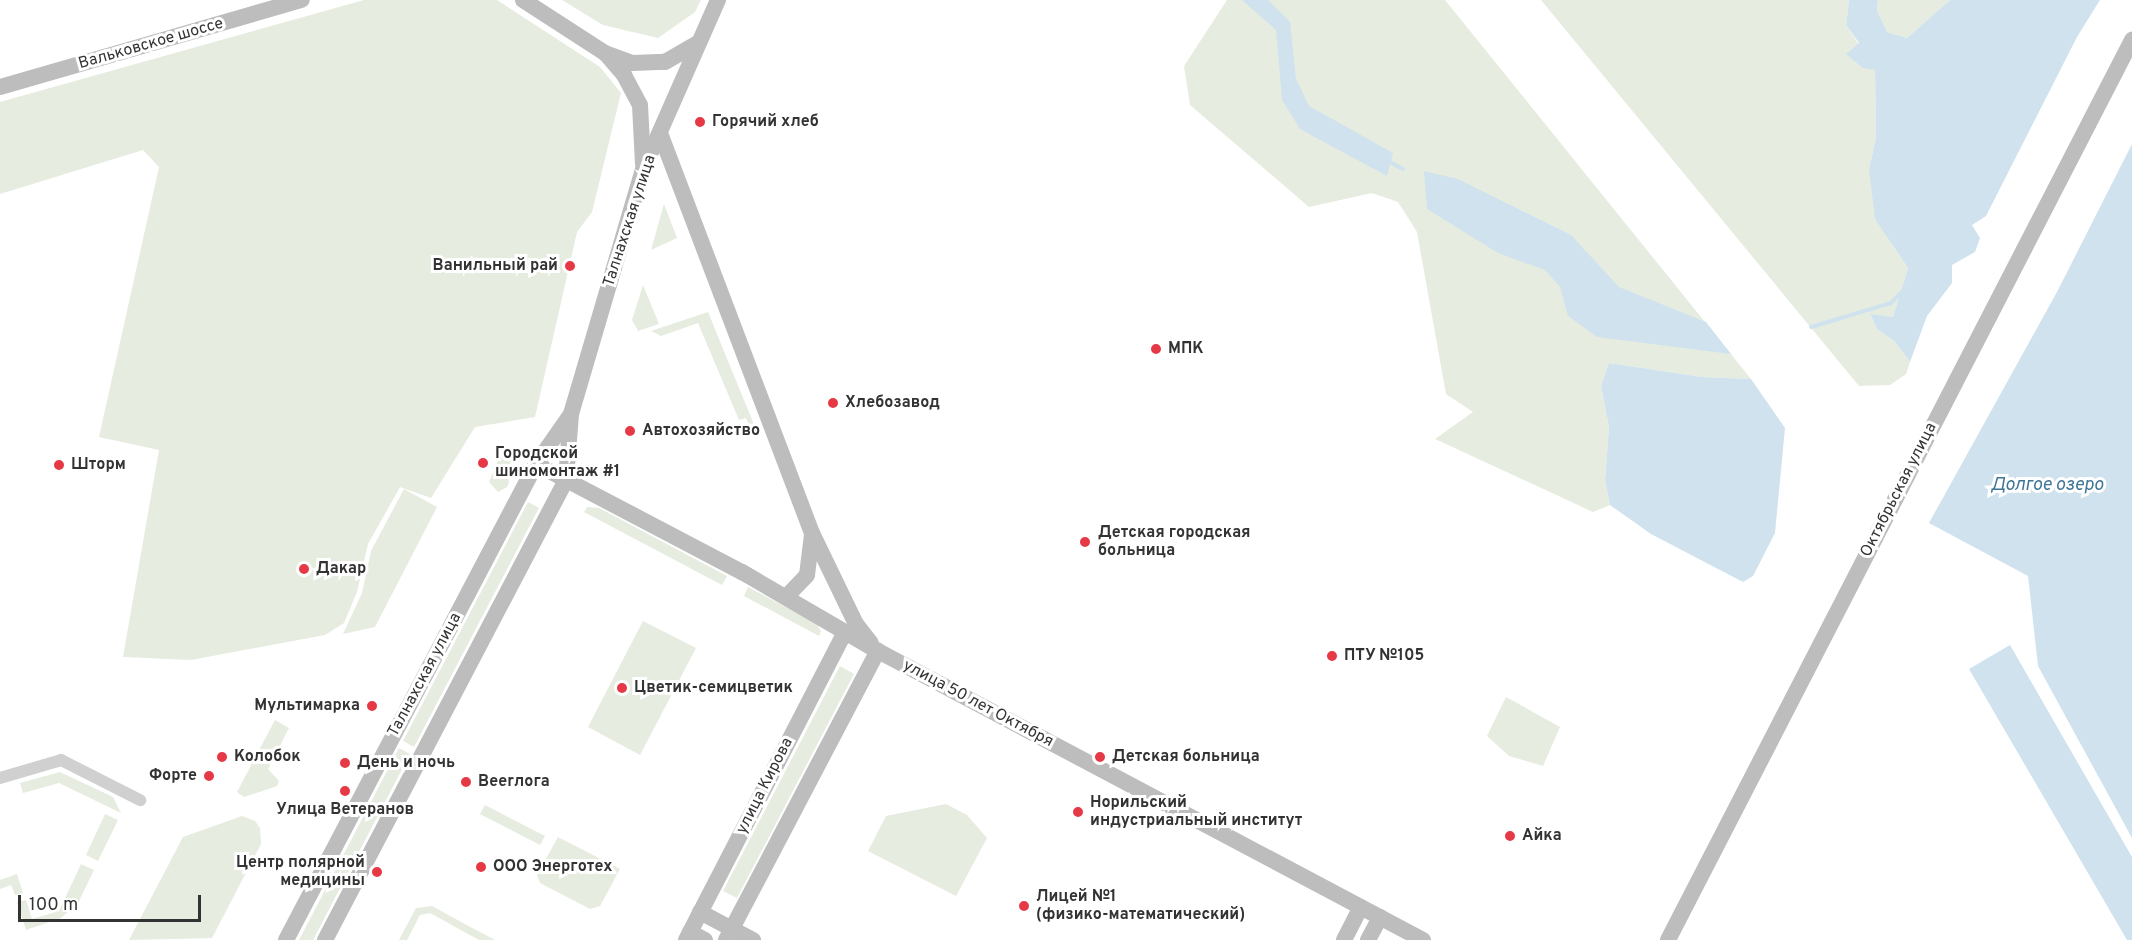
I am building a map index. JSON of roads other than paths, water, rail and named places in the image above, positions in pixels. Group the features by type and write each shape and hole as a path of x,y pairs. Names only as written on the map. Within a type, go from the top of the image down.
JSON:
{"main road":[{"name":"Вальковское шоссе","path":"0,87 303,0"},
{"path":"523,0 605,53 624,75 640,105 643,170"},
{"name":"Талнахская улица","path":"325,940 566,480 571,414 643,170 718,0"},
{"name":"Октябрьская улица","path":"1668,940 2132,40"},
{"path":"605,53 650,65 680,55 700,41"},
{"path":"660,133 812,533 856,624 878,651 729,934"},
{"name":"Талнахская улица","path":"286,940 536,464 571,414"},
{"name":"улица 50 лет Октября","path":"536,464 786,597 878,651 1423,940"},
{"path":"786,597 807,574 812,533"},
{"name":"улица Кирова","path":"693,937 700,912 845,632"},
{"path":"1344,940 1361,908"},
{"path":"700,912 729,934 753,940"},
{"path":"1368,940 1380,917"}],"street":[{"path":"0,778 61,760 140,800"}],"water":[{"path":"1242,0 1268,0 1290,22 1296,79 1309,106 1393,153 1387,176 1300,129 1282,100 1276,30"},
{"path":"1849,0 1878,0 1877,10 1887,32 1907,38 1950,0 2100,0 2077,37 1986,216 1972,225 1980,238 1975,252 1952,265 1952,283 1927,316 1910,362 1894,341 1877,329 1870,314 1893,317 1908,268 1875,219 1869,169 1876,137 1875,70 1863,68 1846,54 1859,43 1846,25"},
{"name":"Долгое озеро","path":"2132,144 2132,838 2038,666 2028,576 1929,523 2057,292"},
{"path":"1424,171 1458,179 1571,235 1619,287 1706,322 1731,354 1597,337 1568,316 1560,287 1545,270 1498,253 1427,209"},
{"path":"1609,363 1702,377 1751,379 1785,428 1775,533 1753,576 1743,582 1651,534 1610,505 1605,480 1609,427 1601,386"},
{"path":"2010,645 2132,857 2132,940 2127,940 1969,669"}],"waterway":[{"path":"1388,161 1403,169"},
{"path":"1811,327 1891,303 1903,291"}],"place":[{"name":"Горячий хлеб","path":"700,122"},
{"name":"Ванильный рай","path":"570,266"},
{"name":"МПК","path":"1156,349"},
{"name":"Хлебозавод","path":"833,403"},
{"name":"Автохозяйство","path":"630,431"},
{"name":"Городской шиномонтаж #1","path":"483,463"},
{"name":"Шторм","path":"59,465"},
{"name":"Детская городская больница","path":"1085,542"},
{"name":"Дакар","path":"304,569"},
{"name":"ПТУ №105","path":"1332,656"},
{"name":"Цветик-семицветик","path":"622,688"},
{"name":"Мультимарка","path":"372,706"},
{"name":"Колобок","path":"222,757"},
{"name":"Детская больница","path":"1100,757"},
{"name":"День и ночь","path":"345,763"},
{"name":"Форте","path":"209,776"},
{"name":"Beerлога","path":"466,782"},
{"name":"Улица Ветеранов","path":"345,791"},
{"name":"Норильский индустриальный институт","path":"1078,812"},
{"name":"Айка","path":"1510,836"},
{"name":"ООО Энерготех","path":"481,867"},
{"name":"Центр полярной медицины","path":"377,872"},
{"name":"Лицей №1 (физико-математический)","path":"1024,906"}]}
